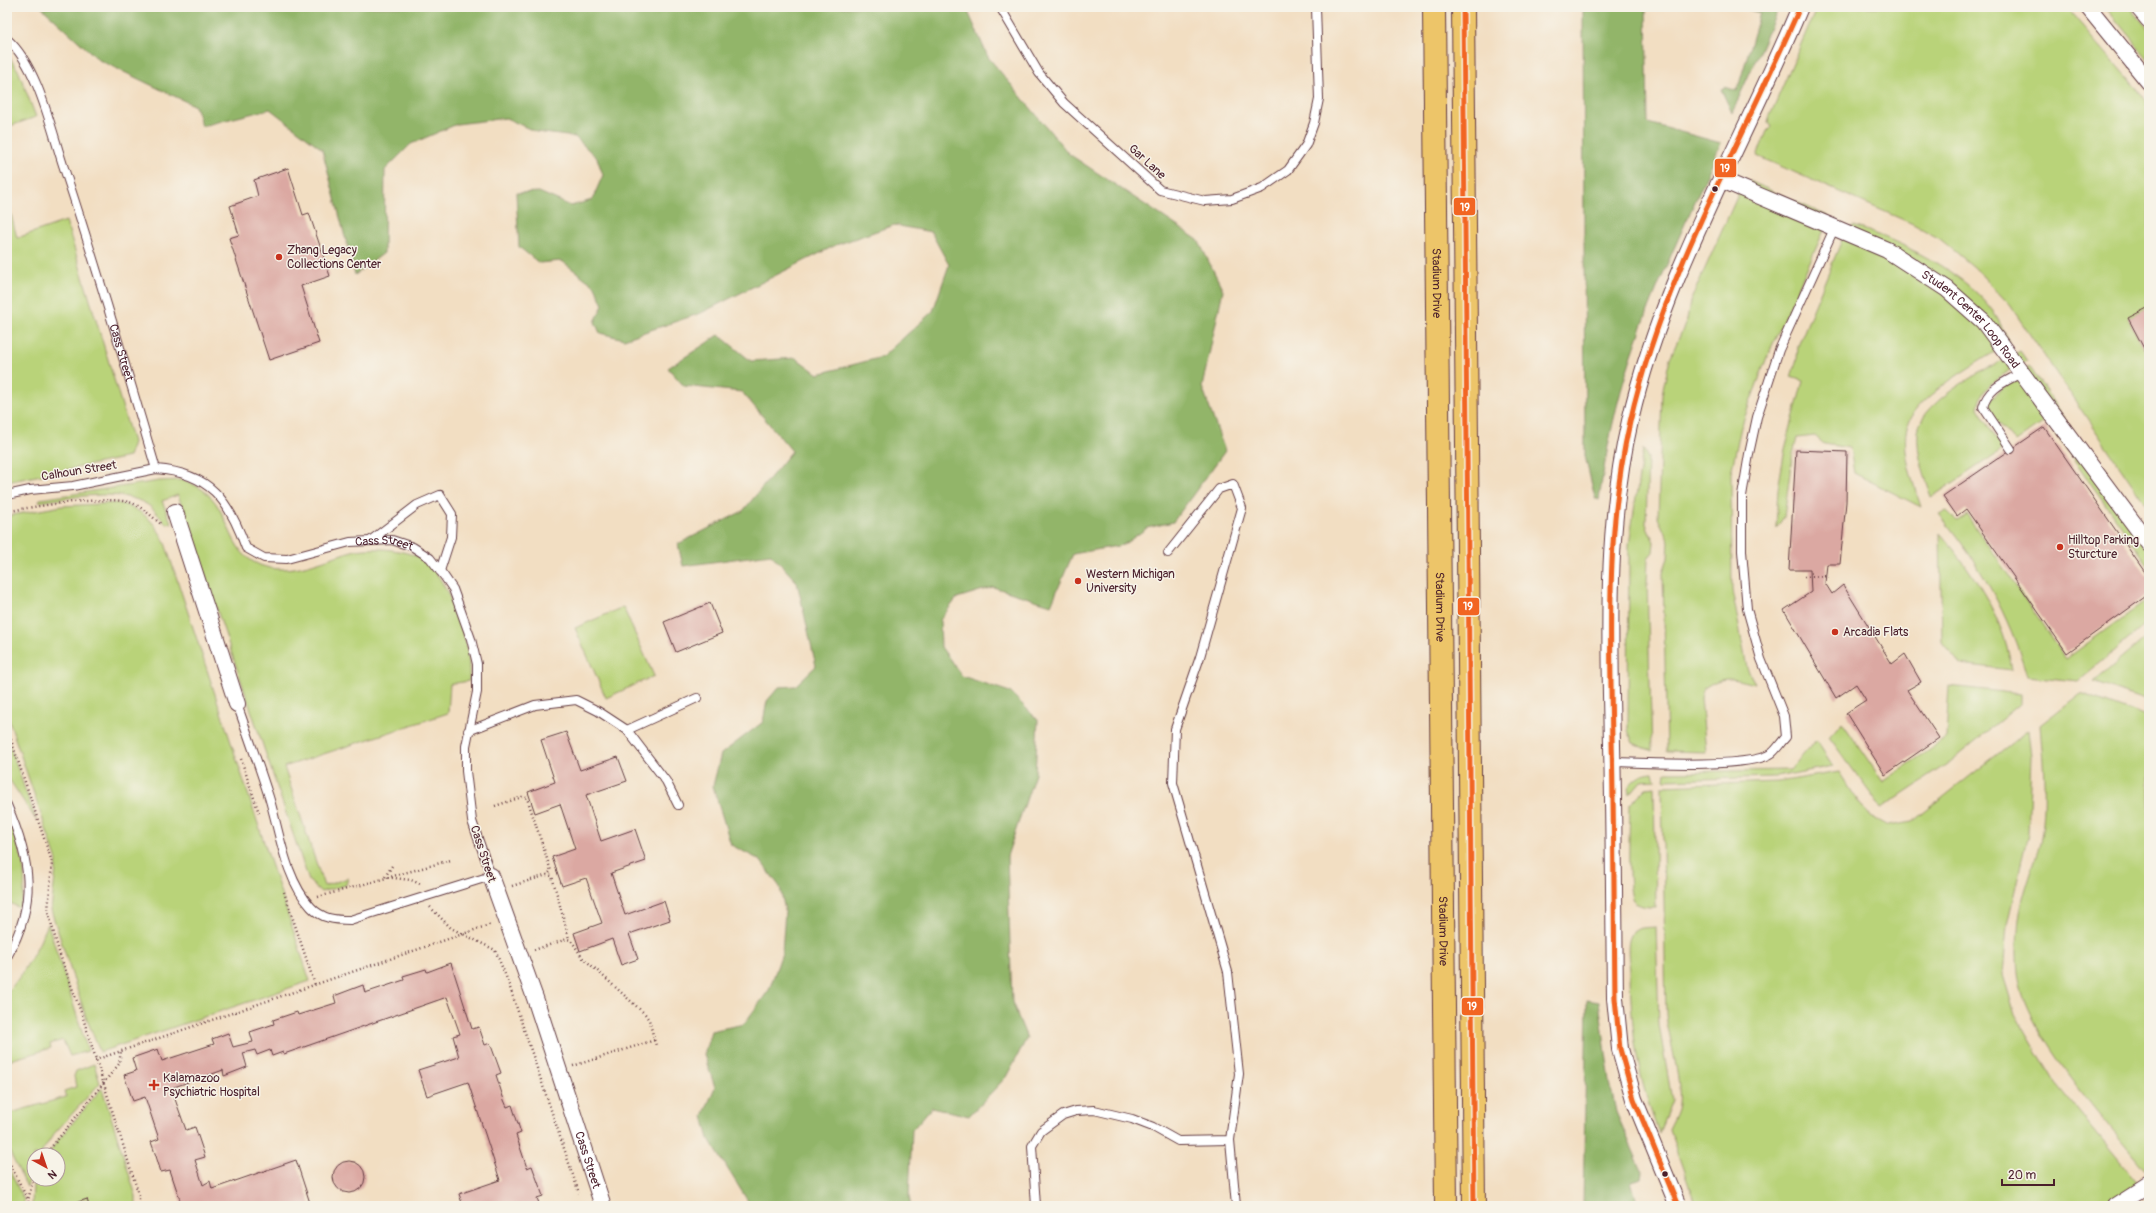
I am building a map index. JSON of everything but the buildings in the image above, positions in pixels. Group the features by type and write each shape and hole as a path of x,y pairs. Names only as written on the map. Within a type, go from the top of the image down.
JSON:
{"main road":[{"name":"Stadium Drive","path":"1434,7 1446,1206"},
{"path":"1463,7 1474,1206"}],"street":[{"path":"1678,1206 1634,1099 1620,1049 1615,998 1610,625 1612,551 1618,487 1628,429 1644,371 1674,282 1800,7"},
{"path":"2088,7 2149,82"},
{"path":"2138,7 2149,20"},
{"name":"Student Center Loop Road","path":"1722,180 1834,226 1887,250 1947,289 1983,321 2149,544"},
{"path":"175,512 237,704"},
{"name":"Cass Street","path":"490,876 538,1006 603,1206"},
{"path":"2116,1206 2149,1185"}],"lane":[{"name":"Gar Lane","path":"1000,7 1039,73 1064,103 1160,190 1205,201 1232,199 1262,188 1288,170 1306,145 1314,123 1319,99 1316,7"},
{"name":"Cass Street","path":"7,39 15,46 27,63 40,92 97,266 156,469 188,474 205,482 217,492 232,514 246,548 264,558 287,559 350,542 392,540 413,547 430,558 453,589 471,639 477,664 477,692 468,731 466,746 466,771 472,821 490,876"},
{"path":"1613,762 1661,764 1743,762 1771,754 1786,737 1784,716 1761,659 1747,609 1742,551 1742,496 1749,454 1758,417 1779,350 1834,226"},
{"path":"2011,449 1983,407 1985,398 1991,390 2021,373"},
{"name":"Calhoun Street","path":"7,496 30,490 73,486 156,469"},
{"path":"1168,553 1219,489 1233,484 1242,508 1200,657 1175,729 1173,783 1228,972 1239,1074 1230,1140 1236,1206"},
{"path":"369,542 417,505 440,496 452,514 451,538 440,571"},
{"path":"627,730 697,698"},
{"path":"468,731 535,704 576,700 598,711 627,730 666,781 678,805"},
{"path":"237,704 269,798 289,866 306,901 322,916 335,920 350,920 490,876"},
{"path":"7,805 21,843 27,865 28,882 27,904 21,925 7,957"},
{"path":"1036,1206 1032,1146 1040,1131 1052,1121 1070,1113 1094,1110 1132,1119 1153,1127 1178,1141 1230,1140"}],"path":[{"path":"7,512 24,508 116,500 132,503 145,510 162,526 164,531"},
{"path":"1804,577 1831,576"},
{"path":"7,728 52,862 48,911 59,952 139,1195 139,1206"},
{"path":"239,752 259,814"},
{"path":"495,806 522,797 528,798 551,871 547,875 496,892"},
{"path":"306,901 384,877 451,860"},
{"path":"384,877 392,866"},
{"path":"547,875 552,876 569,939 582,958 646,1014 656,1046"},
{"path":"384,877 411,880 434,893"},
{"path":"283,889 315,985"},
{"path":"422,897 444,923 495,950 507,979 581,1199"},
{"path":"95,1060 506,920"},
{"path":"519,955 569,939"},
{"path":"572,1066 654,1040"},
{"path":"51,1147 119,1064 121,1051"},
{"path":"7,1158 28,1200 29,1206"},
{"path":"28,1200 31,1187"}],"green space":[{"path":"41,7 966,7 988,57 1069,154 1198,240 1223,290 1202,387 1225,451 1173,522 1147,528 1123,545 1073,554 1051,605 993,587 957,598 940,620 941,647 962,676 1010,692 1038,720 1035,774 1007,856 1012,1002 1027,1038 1006,1077 969,1116 932,1107 912,1130 909,1197 911,1206 751,1206 709,1139 703,1116 715,1087 704,1055 711,1031 744,1024 769,990 782,953 785,911 780,887 760,860 731,845 713,786 721,754 763,722 767,701 779,687 795,686 816,666 797,582 771,554 683,566 678,544 743,511 792,451 742,392 684,386 668,368 719,335 751,361 796,358 818,374 882,357 933,311 949,265 931,232 894,225 836,245 701,313 624,339 600,333 595,322 603,305 595,286 562,261 539,263 519,247 516,193 539,192 571,206 592,200 603,175 597,158 575,137 536,132 506,118 457,124 411,144 385,170 384,253 355,275 322,149 270,109 202,126 195,106 99,60"},
{"path":"1583,7 1646,7 1648,123 1721,143 1663,274 1641,328 1621,391 1612,427 1599,500 1595,498 1585,456"},
{"path":"1739,7 1779,7 1732,113 1721,89 1725,87 1737,91 1760,13"},
{"path":"1817,7 2066,7 2149,103 2149,307 2128,318 2149,358 2149,509 2009,304 1974,267 1940,239 1913,224 1757,156 1767,131 1771,127 1768,122 1769,118"},
{"path":"2105,7 2130,7 2149,30 2149,60"},
{"path":"7,54 18,70 36,117 7,127"},
{"path":"1745,179 1830,217 1767,357 1741,427 1731,473 1732,590 1747,668 1755,684 1740,680 1728,679 1716,681 1703,689 1701,698 1706,752 1667,751 1663,572 1668,558 1669,541 1658,518 1662,394 1670,358 1687,320 1690,302"},
{"path":"7,199 17,238 66,221 133,442 129,457 7,482"},
{"path":"1854,226 1891,240 1948,270 1980,296 1992,310 2010,342 1938,389 1914,412 1908,423 1906,433 1906,454 1921,507 1854,473 1850,448 1824,444 1815,436 1797,438 1792,458 1784,517 1776,528 1778,489 1785,449 1803,381 1791,377 1797,359 1798,346 1844,235 1848,229"},
{"path":"2020,351 2027,361 2003,375 1990,385 1980,399 1978,408 2003,449 1932,497 1918,449 1918,432 1922,420 1932,407 1960,384"},
{"path":"2029,366 2149,545 2149,566 2046,420 2015,442 1994,419 1988,407 1990,399"},
{"path":"1643,449 1648,458 1646,524 1654,542 1653,552 1648,558 1647,583 1652,751 1633,743 1628,730 1629,545"},
{"path":"181,480 199,487 211,497 219,509 238,547 247,557 260,565 271,568 295,568 306,566 352,551 380,549 402,552 421,558 428,563 442,583 453,606 467,649 469,681 450,684 448,713 284,767 324,886 348,878 346,885 321,892 309,881 178,495 162,501 172,524 165,523 148,505 124,496 80,496 39,502 40,499 159,481"},
{"path":"117,503 133,508 152,522 165,543 310,981 100,1052 86,1017 51,910 57,861 7,715 7,516 62,506"},
{"path":"1947,511 1957,521 1967,515 2066,659 2149,598 2149,621 2078,681 2027,676 2020,653 1992,590 1968,552 1939,514"},
{"path":"1940,533 1964,563 1986,597 2002,633 2012,670 1960,664 1942,642"},
{"path":"623,607 654,676 606,698 575,628"},
{"path":"2149,635 2149,702 2094,682"},
{"path":"1949,686 2020,694 2020,704 1950,762 1881,808 1829,737 1842,722 1883,782 1946,738"},
{"path":"2081,693 2149,718 2149,1175 2092,1106 2052,1050 2035,1023 2024,997 2018,973 2017,943 2020,913 2040,843 2044,814 2044,784 2040,725"},
{"path":"2028,730 2031,757 2028,833 2007,925 2003,975 2015,1014 2056,1084 2138,1184 2103,1206 1696,1206 1669,1129 1678,1109 1679,1088 1666,1015 1662,786 1778,782 1839,772 1856,798 1871,817 1888,826 1912,822"},
{"path":"7,739 36,820 7,776"},
{"path":"1816,740 1833,766 1776,777 1665,780 1666,772 1790,770"},
{"path":"1653,773 1655,780 1641,781 1630,794 1629,786 1634,780 1642,775"},
{"path":"1654,787 1656,907 1647,907 1635,902 1631,893 1629,869 1630,804 1646,788"},
{"path":"7,814 19,848 24,872 23,896 19,908 7,901"},
{"path":"48,924 88,1051 70,1056 63,1040 50,1044 51,1048 7,1061 7,993 30,960"},
{"path":"1656,927 1659,1025 1672,1100 1659,1133 1651,1112 1640,1073 1632,1014 1628,953 1629,939 1633,932 1642,928"},
{"path":"1587,1000 1599,1002 1610,1082 1616,1112 1642,1171 1641,1178 1631,1181 1638,1206 1583,1206"},
{"path":"94,1064 100,1083 53,1135 45,1147 26,1147 26,1185 7,1147 7,1114 66,1097 64,1091 76,1087 74,1076 76,1071"},
{"path":"102,1088 136,1196 136,1206 89,1206 86,1199 66,1206 32,1206 33,1187 66,1187 66,1147 53,1147"},
{"path":"7,1165 24,1200 24,1206 7,1206"}],"transit line":[{"name":"19","path":"1463,7 1474,1206"},
{"name":"19","path":"1678,1206 1634,1099 1620,1049 1615,998 1610,620 1613,540 1622,461 1630,422 1644,368 1662,315 1705,211 1800,7"}],"place":[{"name":"Zhang Legacy Collections Center","path":"279,257"},
{"name":"Hilltop Parking Sturcture","path":"2060,547"},
{"name":"Western Michigan University","path":"1078,581"},
{"name":"Arcadia Flats","path":"1835,632"},
{"name":"Kalamazoo Psychiatric Hospital","path":"154,1085"}]}
